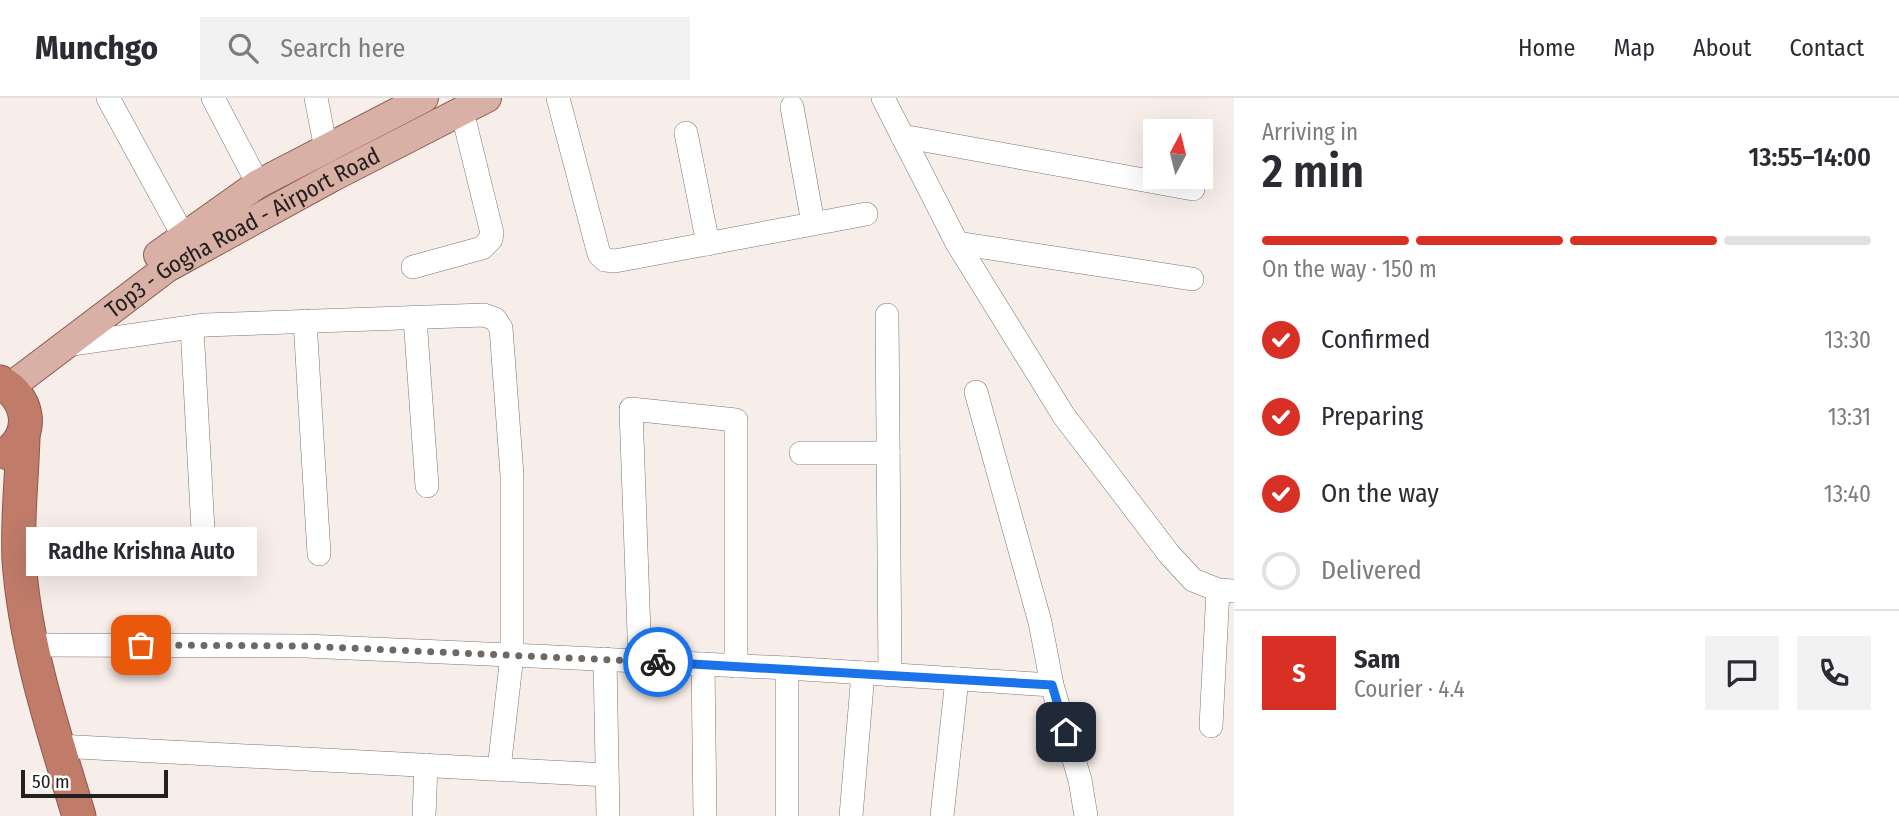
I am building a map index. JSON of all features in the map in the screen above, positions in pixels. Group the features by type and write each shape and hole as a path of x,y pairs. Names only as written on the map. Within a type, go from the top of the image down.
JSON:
{"highway":[{"path":"4,384 20,397 25,410 26,423 11,447 19,559 32,645 79,816"},
{"path":"0,521 19,559"}],"main road":[{"path":"4,384 50,339 258,184 424,98"},
{"name":"Top3 - Gogha Road - Airport Road","path":"4,384 63,346 167,268 331,178 487,98"}],"street":[{"path":"108,98 184,237"},
{"path":"213,98 258,184"},
{"path":"316,98 326,149"},
{"path":"558,98 599,254 605,260 615,261 866,214"},
{"path":"883,98 957,243 1064,416 1169,554 1193,580 1226,591 1211,726"},
{"path":"792,107 813,223"},
{"path":"413,267 482,248 491,239 462,111"},
{"path":"686,133 708,244"},
{"path":"902,136 1143,179"},
{"path":"957,243 1192,279"},
{"path":"63,346 192,327 484,315 495,319 501,328 512,475 512,654 499,769"},
{"path":"887,316 890,675"},
{"path":"415,318 427,485"},
{"path":"305,321 319,554"},
{"path":"192,327 204,549"},
{"path":"976,392 1040,622 1052,685 1080,779 1086,816"},
{"path":"640,661 631,409 736,420 736,666"},
{"path":"801,453 888,453"},
{"path":"32,645 305,646 512,654 1052,685"},
{"path":"605,659 608,816"},
{"path":"703,664 705,816"},
{"path":"786,816 787,668"},
{"path":"851,816 863,673"},
{"path":"943,816 957,679"},
{"path":"58,746 607,775"},
{"path":"424,816 426,765"}],"way so far":[{"path":"141,645 305,646 658,662"}],"place":[{"name":"Radhe Krishna Auto","path":"141,645"}],"route":[{"path":"658,662 1052,685 1066,732"}]}
